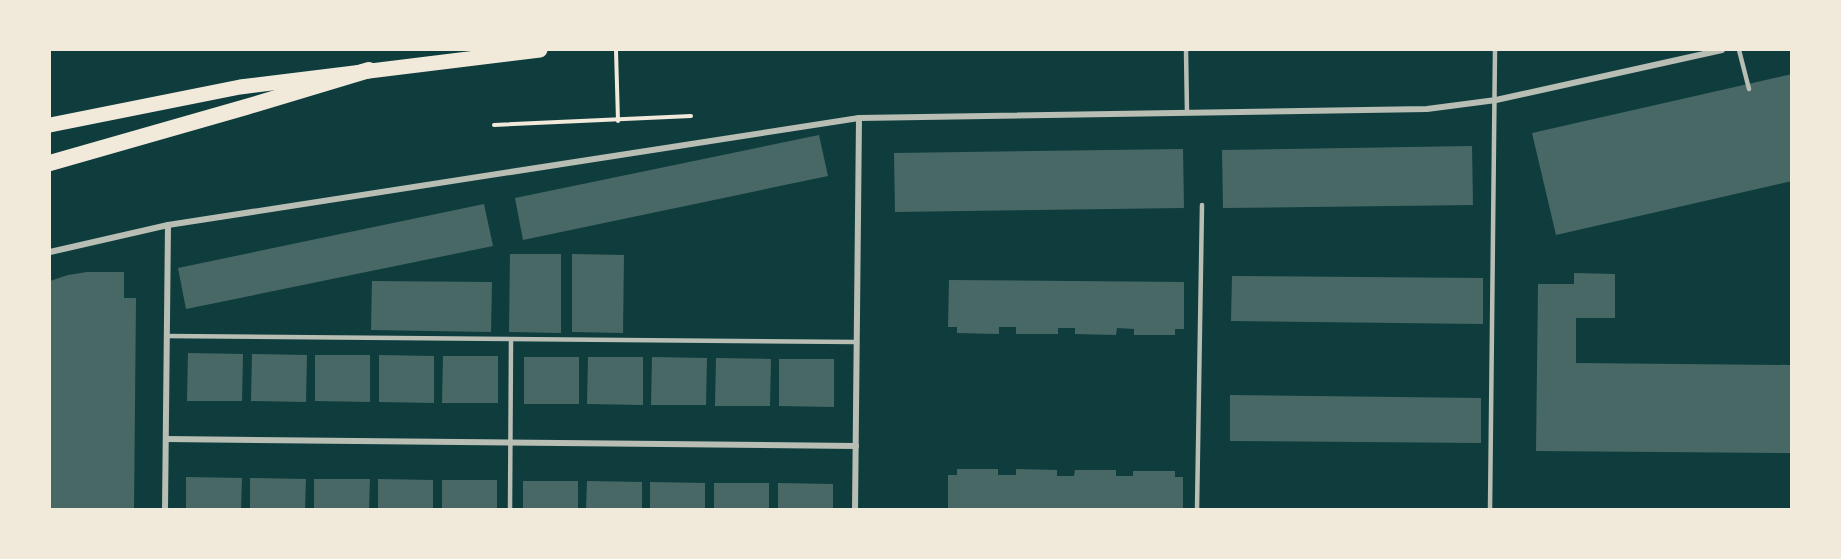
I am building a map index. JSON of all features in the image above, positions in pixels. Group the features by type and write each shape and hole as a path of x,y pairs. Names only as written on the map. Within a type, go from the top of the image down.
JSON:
{"highway":[{"path":"50,163 369,70"}],"main road":[{"path":"50,125 240,87 540,50"}],"street":[{"path":"50,252 168,225 859,118 1427,109 1496,100 1722,50"},
{"path":"855,510 859,118"},
{"path":"165,510 168,225"},
{"path":"166,439 856,446"}],"lane":[{"path":"1186,50 1187,113"},
{"path":"1490,510 1496,50"},
{"path":"1739,50 1749,89"},
{"path":"1197,510 1202,205"},
{"path":"167,336 857,342"},
{"path":"510,510 512,340"}],"path":[{"path":"616,50 618,121"},
{"path":"494,126 691,116"}],"building":[{"path":"1792,74 1792,181 1556,235 1532,133"},
{"path":"819,135 828,176 523,240 515,198"},
{"path":"1472,146 1473,205 1223,208 1222,150"},
{"path":"1183,149 1184,208 895,212 894,153"},
{"path":"484,204 493,246 186,309 178,268"},
{"path":"510,254 561,254 561,333 509,332"},
{"path":"572,254 624,255 623,333 572,332"},
{"path":"87,272 124,272 124,298 136,298 134,510 50,510 50,281"},
{"path":"1574,273 1615,274 1615,318 1576,318 1576,363 1792,365 1792,453 1536,451 1538,284 1574,284"},
{"path":"1232,276 1483,278 1483,324 1231,321"},
{"path":"949,280 1184,282 1184,329 1175,329 1175,335 1134,335 1134,329 1117,328 1116,335 1075,334 1075,328 1058,328 1058,334 1016,334 1016,327 999,327 999,334 957,333 957,327 948,327"},
{"path":"372,281 492,282 491,332 371,330"},
{"path":"188,353 243,354 242,401 187,401"},
{"path":"252,354 307,355 306,402 251,401"},
{"path":"315,355 370,355 370,402 315,401"},
{"path":"379,355 434,356 434,403 379,402"},
{"path":"443,356 498,356 498,403 442,403"},
{"path":"524,357 579,357 579,404 524,404"},
{"path":"588,357 643,357 643,405 587,404"},
{"path":"652,357 707,358 706,405 651,405"},
{"path":"716,358 771,359 770,406 715,406"},
{"path":"779,359 834,359 834,407 779,406"},
{"path":"1230,395 1481,398 1481,443 1230,441"},
{"path":"957,469 998,469 998,475 1016,475 1016,469 1057,470 1057,476 1074,476 1075,470 1116,470 1116,476 1133,476 1133,471 1175,471 1175,477 1183,477 1183,510 948,510 948,475 957,475"},
{"path":"186,477 242,478 241,510 186,510"},
{"path":"250,478 306,479 305,510 250,510"},
{"path":"314,479 370,479 369,510 314,510"},
{"path":"378,479 433,480 433,510 378,510"},
{"path":"442,480 497,480 497,510 442,510"},
{"path":"523,481 578,481 578,510 523,510"},
{"path":"587,481 642,482 642,510 586,510"},
{"path":"650,482 705,483 705,510 650,510"},
{"path":"714,483 769,483 769,510 714,510"},
{"path":"778,483 833,484 833,510 778,510"}]}
